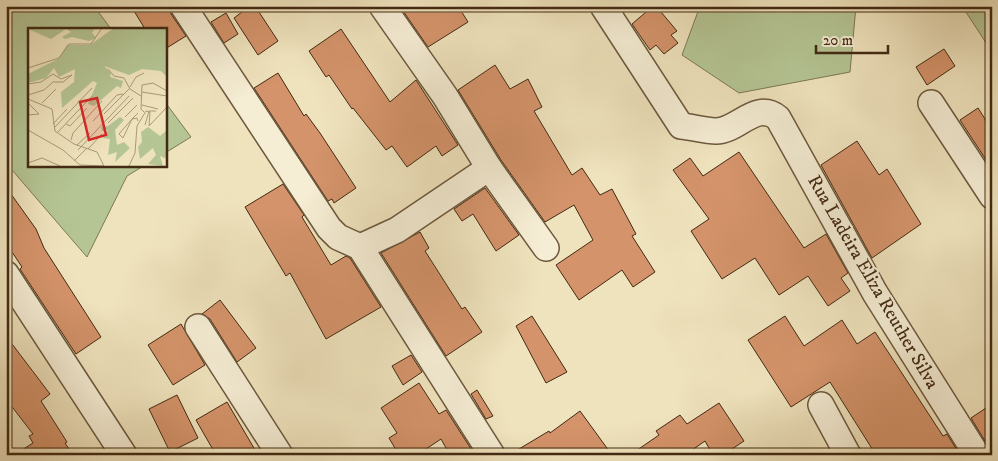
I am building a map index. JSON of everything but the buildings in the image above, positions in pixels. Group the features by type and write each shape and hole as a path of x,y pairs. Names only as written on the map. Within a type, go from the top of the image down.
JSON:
{"street":[{"path":"183,6 329,228 338,238 360,248 492,455"},
{"path":"382,6 445,96 489,168 546,248"},
{"name":"Rua Ladeira Eliza Reuther Silva","path":"603,6 681,126 715,131 754,114 767,113 778,118 875,293 976,455"},
{"path":"931,103 992,196"},
{"path":"360,248 397,230 489,168"},
{"path":"6,274 124,455"},
{"path":"198,327 280,455"},
{"path":"821,405 848,455"}],"green space":[{"path":"6,6 94,6 110,28 28,28 28,166 143,166 127,176 87,257 6,163"},
{"path":"700,6 856,6 850,72 739,93 682,55"},
{"path":"962,6 992,6 992,52"},
{"path":"166,103 191,137 166,152"}]}
